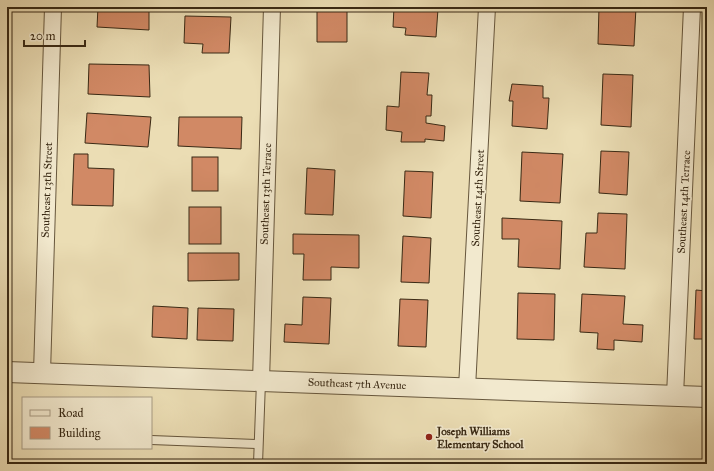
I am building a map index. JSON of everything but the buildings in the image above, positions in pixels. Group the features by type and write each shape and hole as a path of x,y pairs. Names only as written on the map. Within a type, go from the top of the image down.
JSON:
{"street":[{"name":"Southeast 13th Street","path":"42,373 53,7"},
{"name":"Southeast 13th Terrace","path":"261,381 272,7"},
{"name":"Southeast 14th Street","path":"467,388 488,7"},
{"name":"Southeast 14th Terrace","path":"675,396 692,7"},
{"name":"Southeast 7th Avenue","path":"7,372 707,397"}],"lane":[{"path":"258,464 261,381"},
{"path":"152,440 258,444"}],"place":[{"name":"Joseph Williams Elementary School","path":"429,437"}]}
